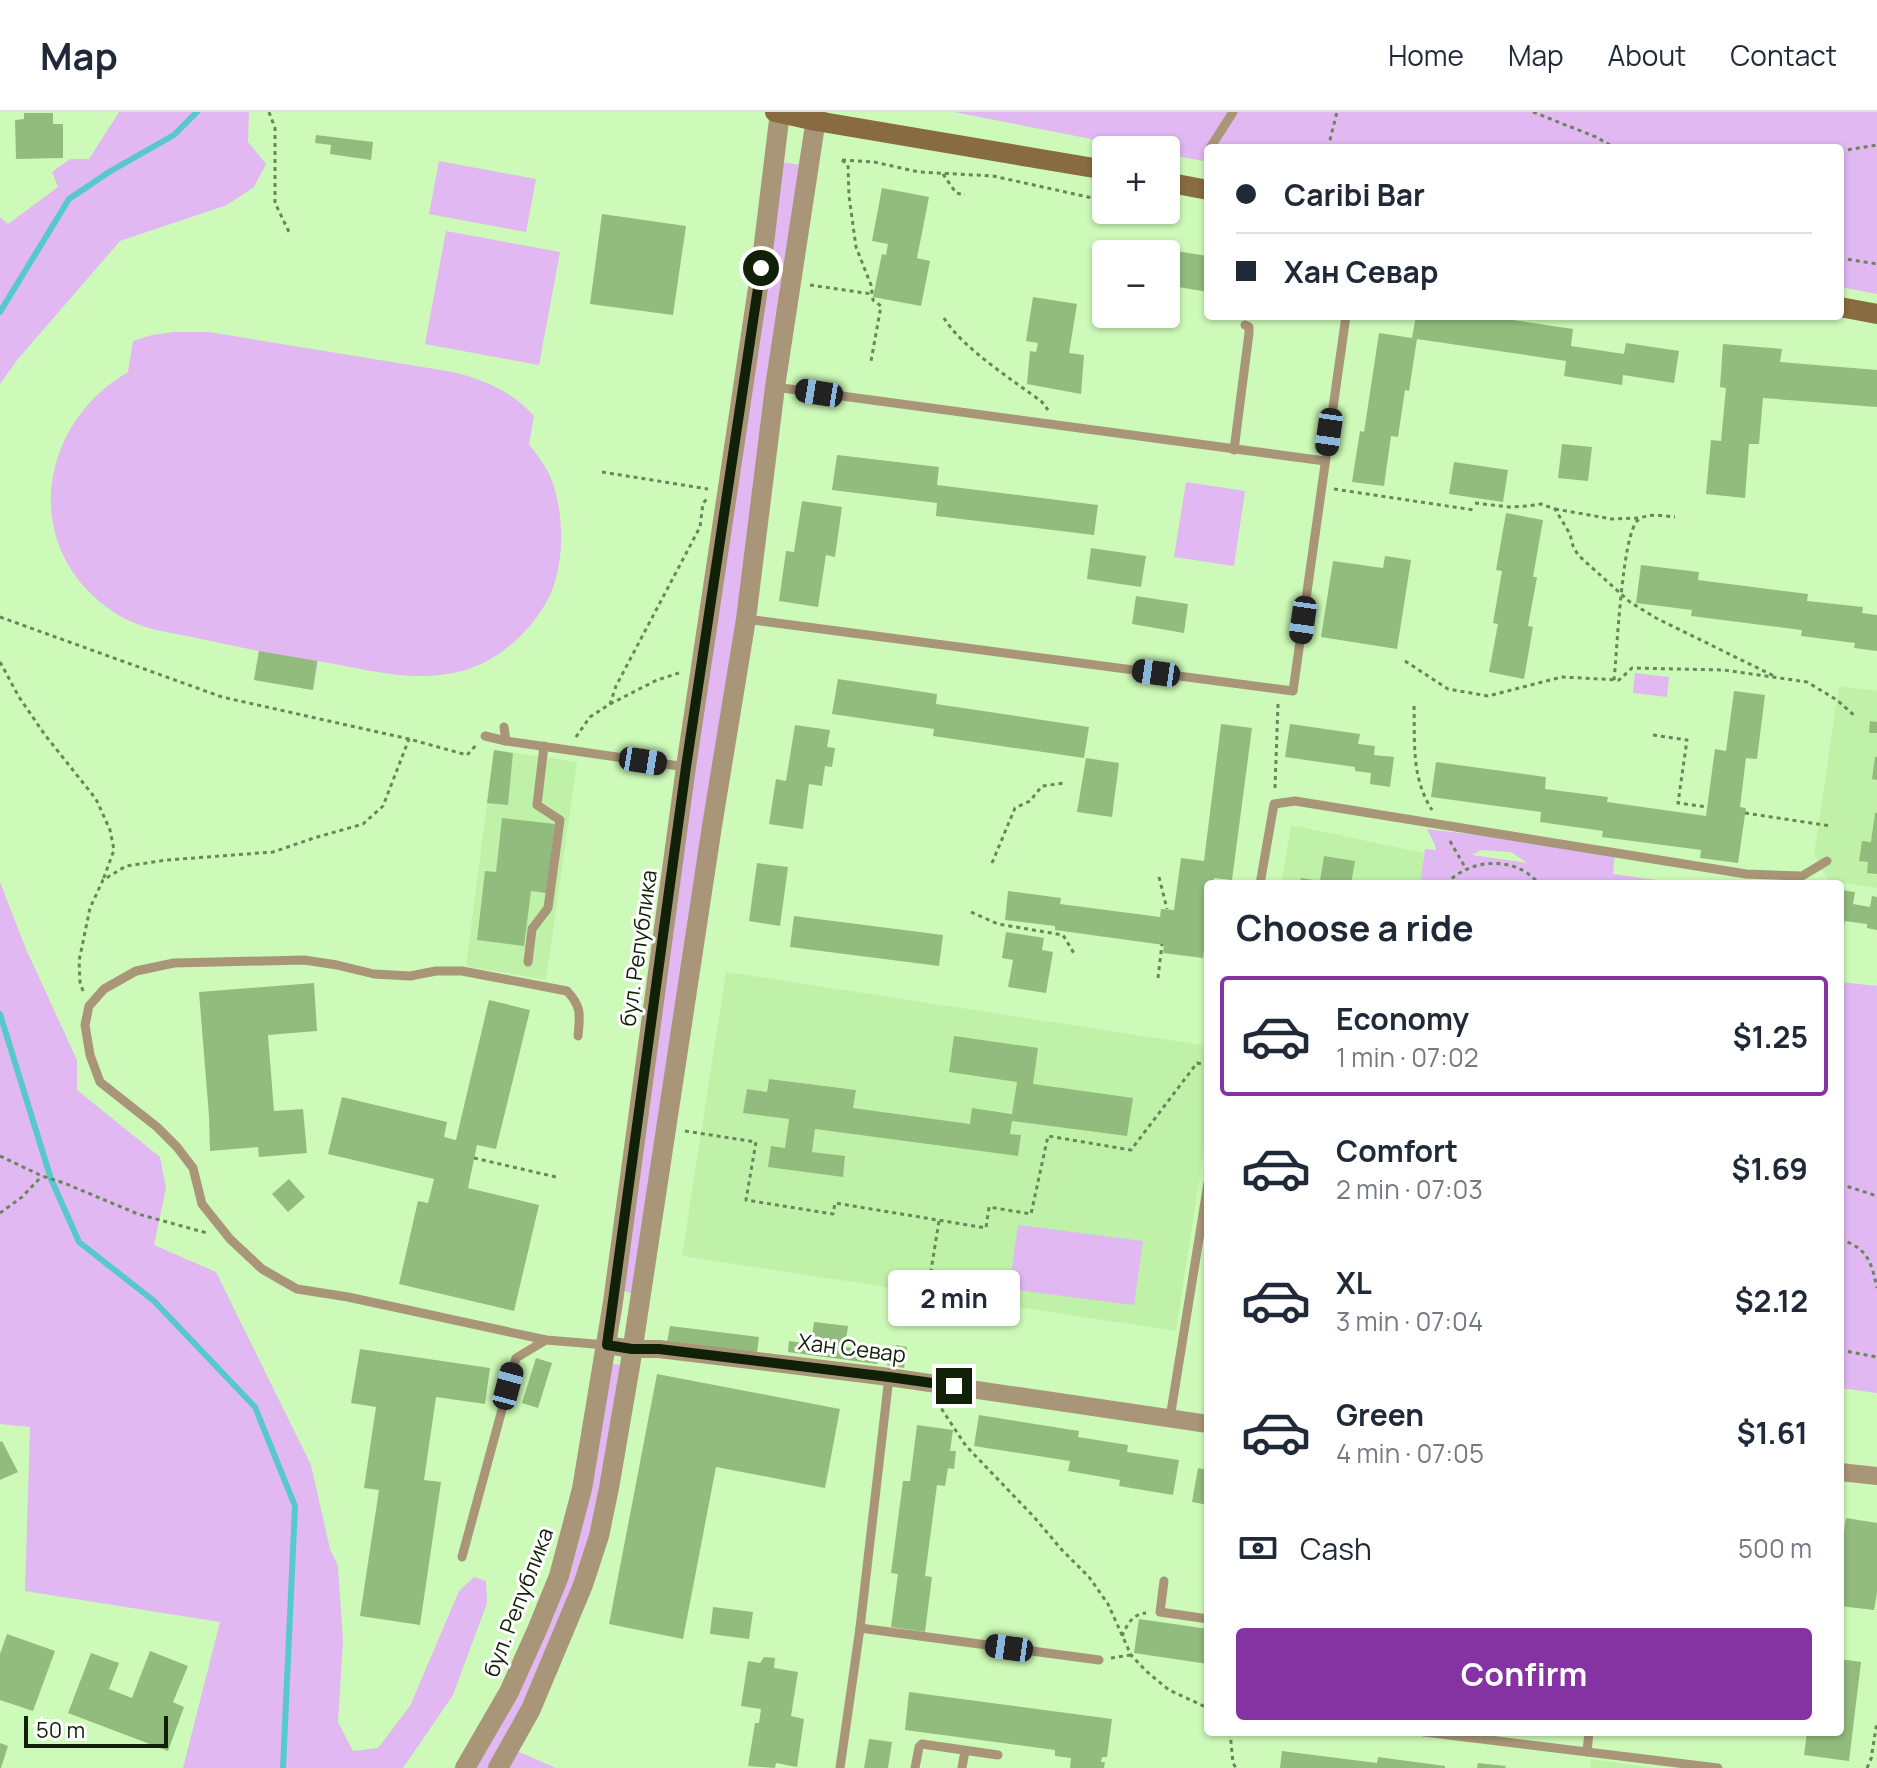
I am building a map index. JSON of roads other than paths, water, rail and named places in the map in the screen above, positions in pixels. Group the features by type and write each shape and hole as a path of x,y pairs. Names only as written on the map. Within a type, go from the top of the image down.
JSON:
{"main road":[{"path":"779,112 817,116 1092,167"},
{"path":"1180,185 1204,189"},
{"path":"1844,308 1877,314"}],"street":[{"name":"бул. Република","path":"465,1768 509,1692 537,1630 559,1576 582,1489 607,1345 702,666 721,491 761,268 779,112"},
{"path":"498,1768 531,1709 583,1585 599,1536 609,1488 746,619 775,387 817,116"},
{"name":"Хан Севар","path":"607,1345 889,1377 1204,1423"},
{"path":"1844,1472 1877,1476"}],"lane":[{"path":"1213,144 1233,112"},
{"path":"746,619 1293,691 1345,320"},
{"path":"1234,450 1249,333 1249,327 1245,325"},
{"path":"775,387 1325,461"},
{"path":"504,727 506,741"},
{"path":"485,736 686,767"},
{"path":"528,962 532,929 548,908 560,820 537,805 544,746"},
{"path":"1261,880 1274,804 1295,801 1746,874 1802,876 1827,861"},
{"path":"578,1036 580,1014 577,1001 567,991 462,971 436,971 410,976 374,974 304,960 174,963 136,971 104,989 89,1006 85,1025 90,1055 100,1082 177,1147 193,1168 202,1204 230,1239 262,1269 297,1289 546,1340 607,1345"},
{"path":"1170,1418 1204,1208"},
{"path":"462,1557 516,1358 546,1340"},
{"path":"840,1768 860,1628 889,1377"},
{"path":"1164,1581 1160,1612 1204,1618"},
{"path":"860,1628 1099,1660"},
{"path":"1496,1736 1587,1752 1718,1768"},
{"path":"1587,1752 1589,1736"},
{"path":"915,1768 920,1745 998,1755"},
{"path":"962,1768 965,1751"}],"waterway":[{"path":"0,312 69,199 174,135 197,112"},
{"path":"0,1014 51,1179 79,1242 154,1301 255,1407 295,1506 283,1768"}]}
